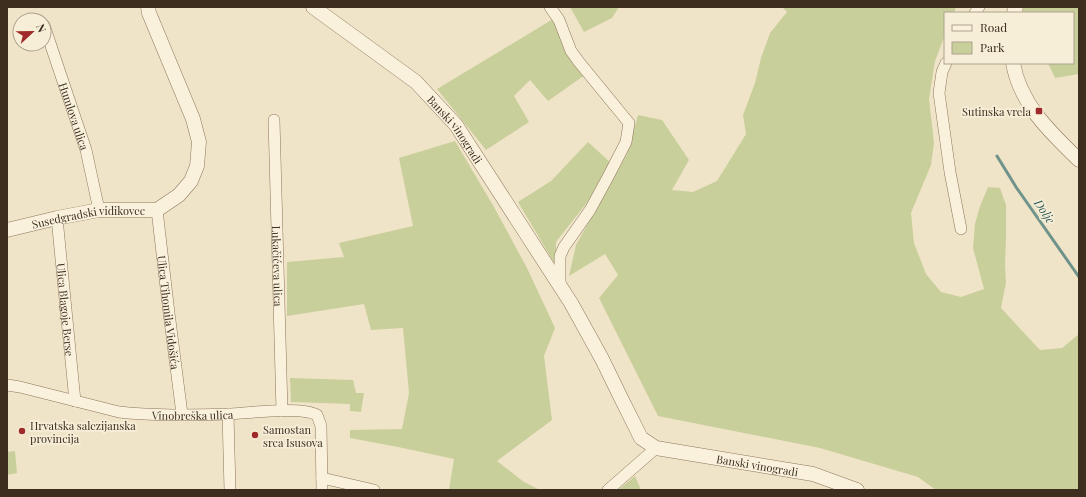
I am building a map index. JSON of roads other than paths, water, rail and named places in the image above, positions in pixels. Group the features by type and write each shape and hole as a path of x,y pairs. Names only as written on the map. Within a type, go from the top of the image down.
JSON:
{"street":[{"name":"Susedgradski vidikovec","path":"7,230 99,210 157,210 179,195 191,181 196,166 199,142 193,119 149,13 148,7"},
{"name":"Banski vinogradi","path":"313,7 416,82 456,125 560,286 600,353 641,438 656,448 813,474 857,490"},
{"path":"550,7 559,20 571,51 629,123 626,142 609,175 590,210 564,247 560,256 560,286"},
{"name":"Humlova ulica","path":"52,48 86,150 99,210"},
{"path":"946,64 942,72 939,93 950,172 961,229"},
{"path":"1013,64 1014,72 1022,94 1031,108 1043,124 1079,160"},
{"name":"Lukačićeva ulica","path":"274,120 282,411"},
{"name":"Ulica Tihomila Vidošića","path":"157,210 168,313 182,414"},
{"name":"Ulica Blagoje Berse","path":"57,218 75,401"},
{"name":"Vinobreška ulica","path":"7,385 119,412 156,414 228,414 282,411 312,412 317,415 321,426 322,490"},
{"path":"228,414 230,490"},
{"path":"608,490 656,448"},
{"path":"322,478 374,490"}],"waterway":[{"name":"Dolje","path":"997,156 1016,187 1079,277"}],"place":[{"name":"Sutinska vrela","path":"1039,111"},
{"name":"Hrvatska salezijanska provincija","path":"22,431"},
{"name":"Samostan srca Isusova","path":"255,435"}]}
